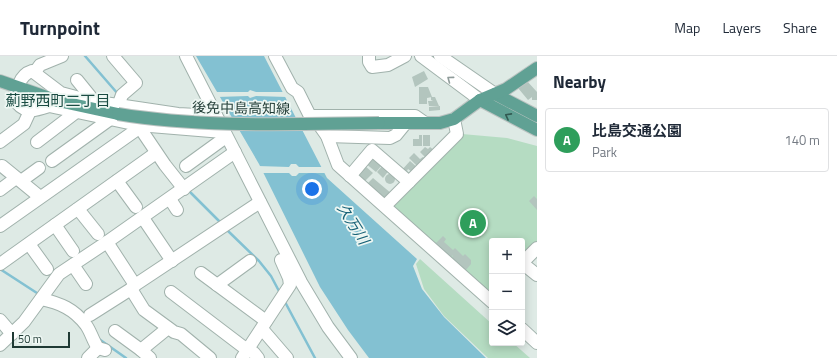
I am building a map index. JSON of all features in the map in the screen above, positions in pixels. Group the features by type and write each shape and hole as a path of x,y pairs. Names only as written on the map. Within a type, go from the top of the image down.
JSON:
{"main road":[{"name":"後免中島高知線","path":"0,81 58,101 115,113 160,120 230,124 405,124 440,123 454,119 480,100 495,94 537,68"},
{"path":"495,94 537,116"},
{"path":"480,100 537,130"}],"street":[{"path":"35,72 40,65 62,56"},
{"path":"52,161 115,113 122,95 136,83 113,56"},
{"path":"186,56 206,92 221,126 312,302 351,358"},
{"path":"275,56 292,88 301,96 310,116 320,126 326,136 338,166 489,296"},
{"path":"369,56 369,62 372,68 388,65 406,56"},
{"path":"421,56 480,100"},
{"path":"440,56 495,94"},
{"path":"184,189 138,127 115,113 91,101 61,93 35,72 26,72 21,80 17,102 21,108 30,111 49,106 75,113 115,113 178,114 221,126"},
{"path":"77,80 90,96 91,101"},
{"path":"0,142 24,124 30,111"},
{"path":"36,142 75,113"},
{"path":"310,116 415,116 425,123"},
{"path":"385,206 457,134 454,119"},
{"path":"326,136 390,138 396,135 405,124"},
{"path":"0,226 138,127 221,126"},
{"path":"186,166 221,126"},
{"path":"350,176 372,150 409,182"},
{"path":"0,345 24,322 59,274 143,218 235,152"},
{"path":"0,264 156,153"},
{"path":"2,166 40,197"},
{"path":"0,190 39,168"},
{"path":"117,181 136,207"},
{"path":"170,199 177,210"},
{"path":"90,315 260,202"},
{"path":"78,209 98,234"},
{"path":"143,218 172,261"},
{"path":"55,225 73,251"},
{"path":"245,354 290,285 289,278 269,237 274,230"},
{"path":"107,242 133,287 144,310 174,332 181,334 210,358"},
{"path":"29,244 47,270"},
{"path":"525,260 537,248"},
{"path":"217,285 250,261"},
{"path":"73,265 86,284"},
{"path":"525,265 537,275"},
{"path":"201,273 264,325 287,358"},
{"path":"171,292 245,354 258,358"},
{"path":"41,299 62,304 76,314 86,326 102,349 88,358"},
{"path":"0,320 12,334"},
{"path":"141,350 168,328"},
{"path":"115,330 150,358"},
{"path":"525,332 537,343"}],"green space":[{"path":"462,134 507,138 537,146 537,241 525,253 525,238 489,238 489,289 486,292 390,205"},
{"path":"420,259 489,321 489,346 516,346 530,358 488,358 444,316 424,289 416,264"}],"water":[{"name":"久万川","path":"196,56 264,56 327,178 417,259 413,266 422,289 444,317 486,358 369,358 348,330 320,287 259,164"}],"pier":[{"path":"250,90 256,92 285,92 287,97 217,97 215,92 248,92"},
{"path":"291,164 296,164 299,167 324,167 327,173 299,173 296,176 292,176 289,173 262,173 258,166 289,167"}],"building":[{"path":"424,71 428,79 415,87 412,77"},
{"path":"527,81 537,92 537,100 532,100 532,97 528,100 518,88"},
{"path":"419,87 428,87 432,97 427,98 427,104 419,104"},
{"path":"431,97 435,97 439,106 429,106 428,101 433,101 431,100"},
{"path":"440,106 440,110 429,111 429,107"},
{"path":"419,135 422,135 422,146 413,146 413,139 419,139"},
{"path":"423,135 430,135 430,146 423,146"},
{"path":"425,147 428,149 430,147 435,151 427,159 420,152"},
{"path":"414,153 420,159 423,157 427,160 417,166 409,158"},
{"path":"374,157 383,164 376,172 365,163"},
{"path":"410,161 418,168 412,172 408,169 407,171 410,174 407,177 401,171"},
{"path":"364,165 373,173 364,182 356,174"},
{"path":"383,165 390,169 383,178 377,172"},
{"path":"388,174 392,174 394,175 394,183 388,184 385,181 385,177"},
{"path":"373,178 392,194 385,200 367,184"},
{"path":"534,196 537,199 537,210 529,201"},
{"path":"443,236 446,239 444,242 453,250 455,248 463,256 465,254 471,260 471,264 465,271 452,258 453,255 450,258 436,243"}],"waterway":[{"path":"85,56 118,94"},
{"path":"189,191 221,223"},
{"path":"227,230 259,261 271,276 280,293"},
{"path":"0,269 40,295"},
{"path":"285,302 315,358"},
{"path":"99,339 126,358"}],"place":[{"name":"比島交通公園","path":"473,223"}],"district":[{"name":"薊野西町二丁目","path":"58,101"}]}
